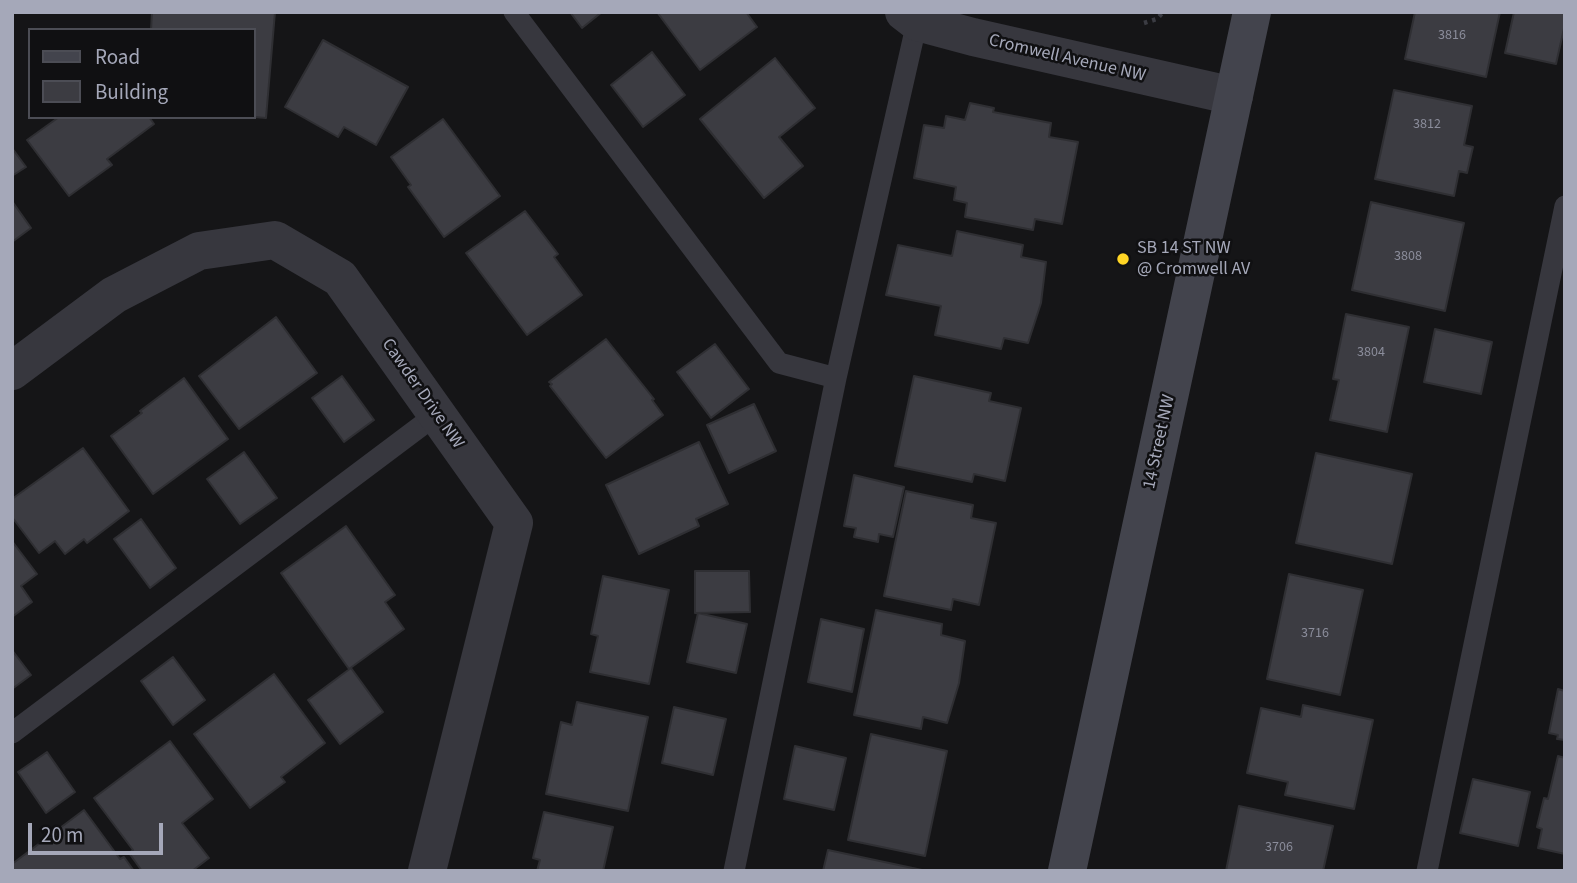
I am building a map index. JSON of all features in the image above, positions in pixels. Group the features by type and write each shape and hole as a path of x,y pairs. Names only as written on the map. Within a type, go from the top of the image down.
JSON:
{"main road":[{"name":"14 Street NW","path":"1067,871 1252,12"}],"street":[{"name":"Cromwell Avenue NW","path":"910,17 974,25 1234,96"},
{"name":"Cawder Drive NW","path":"12,371 114,295 199,251 275,240 340,278 514,523 426,871"}],"lane":[{"path":"514,12 779,363 835,378"},
{"path":"734,871 910,17"},
{"path":"1427,871 1565,206"},
{"path":"12,733 437,414"}],"path":[{"path":"1144,23 1157,19 1163,12"}],"building":[{"path":"152,12 275,12 266,118 256,117 256,28 151,28"},
{"path":"570,12 602,12 582,28"},
{"path":"657,12 746,12 757,27 700,70"},
{"path":"1415,12 1500,12 1486,77 1405,59"},
{"path":"1514,12 1565,12 1556,64 1505,53"},
{"path":"323,40 408,87 376,145 344,127 338,137 285,107"},
{"path":"652,52 685,95 643,127 611,85"},
{"path":"775,58 815,108 779,137 803,166 764,198 700,119"},
{"path":"1394,90 1472,106 1464,145 1473,147 1467,173 1459,171 1454,196 1375,179"},
{"path":"970,103 994,108 993,112 1051,123 1049,137 1078,142 1062,224 1035,219 1033,230 965,217 967,203 954,200 956,187 914,178 924,125 944,128 946,116 965,120"},
{"path":"56,119 150,119 154,124 107,159 112,165 69,196 27,140"},
{"path":"443,119 500,196 444,237 408,187 411,185 391,157"},
{"path":"12,148 26,167 12,176"},
{"path":"12,201 31,228 12,242"},
{"path":"1371,202 1464,223 1445,311 1352,290"},
{"path":"525,211 558,254 554,257 582,295 527,335 466,253"},
{"path":"957,231 1023,245 1021,257 1046,262 1041,303 1028,343 1004,338 1001,349 935,335 941,306 886,295 898,245 952,256"},
{"path":"1346,314 1409,327 1387,432 1330,420 1339,380 1333,379"},
{"path":"276,317 317,373 239,429 199,376"},
{"path":"1435,329 1492,342 1481,394 1424,382"},
{"path":"606,339 654,399 652,400 663,415 606,458 549,382"},
{"path":"715,344 749,389 711,418 677,372"},
{"path":"342,376 374,420 344,442 312,398"},
{"path":"914,376 991,393 989,401 1021,408 1005,481 974,474 972,482 895,466"},
{"path":"184,378 228,439 153,494 111,436"},
{"path":"754,404 776,451 729,473 707,425"},
{"path":"699,442 728,504 696,519 699,526 639,554 606,485"},
{"path":"83,448 129,511 87,543 84,539 65,554 55,541 39,553 12,517 12,499"},
{"path":"244,452 277,498 240,524 207,479"},
{"path":"1316,453 1412,474 1392,564 1296,543"},
{"path":"854,475 904,487 893,537 879,534 878,542 854,537 856,528 844,526"},
{"path":"906,491 973,505 971,518 996,523 979,605 953,599 951,610 884,596"},
{"path":"141,519 176,568 150,588 114,539"},
{"path":"346,526 395,595 385,602 404,629 349,669 281,573"},
{"path":"12,541 37,574 21,586 32,602 12,617"},
{"path":"695,571 749,571 750,612 695,613"},
{"path":"1289,574 1363,590 1340,695 1267,679"},
{"path":"603,576 669,590 649,684 590,672 598,636 591,634"},
{"path":"876,610 942,624 941,635 965,641 959,683 947,723 923,717 921,729 854,715"},
{"path":"698,613 747,624 736,673 687,662"},
{"path":"821,619 864,629 852,692 808,682"},
{"path":"12,650 31,675 12,689"},
{"path":"173,657 205,700 173,725 141,681"},
{"path":"351,668 383,712 340,744 308,700"},
{"path":"274,674 325,743 281,777 285,782 250,808 194,734"},
{"path":"1558,689 1565,691 1565,740 1557,739 1558,735 1549,733"},
{"path":"577,702 648,717 628,811 546,794 561,722 572,725"},
{"path":"1303,705 1373,720 1354,809 1285,795 1288,782 1247,773 1261,708 1301,717"},
{"path":"674,707 726,719 713,775 662,763"},
{"path":"871,734 947,751 925,856 848,840"},
{"path":"170,741 213,799 182,823 209,858 192,871 142,871 129,853 133,850 94,798"},
{"path":"795,746 846,758 834,810 784,799"},
{"path":"47,752 75,792 46,813 18,772"},
{"path":"1558,756 1565,758 1565,854 1538,848 1542,829 1537,827 1544,798 1548,799"},
{"path":"1473,779 1530,792 1518,846 1460,833"},
{"path":"1239,806 1333,826 1323,871 1226,871"},
{"path":"84,810 120,859 124,857 134,871 12,871 12,864"},
{"path":"544,812 613,827 603,871 537,871 540,860 533,858"},
{"path":"828,850 922,870 922,871 823,871"}],"place":[{"name":"SB 14 ST NW @ Cromwell AV","path":"1123,259"}]}
